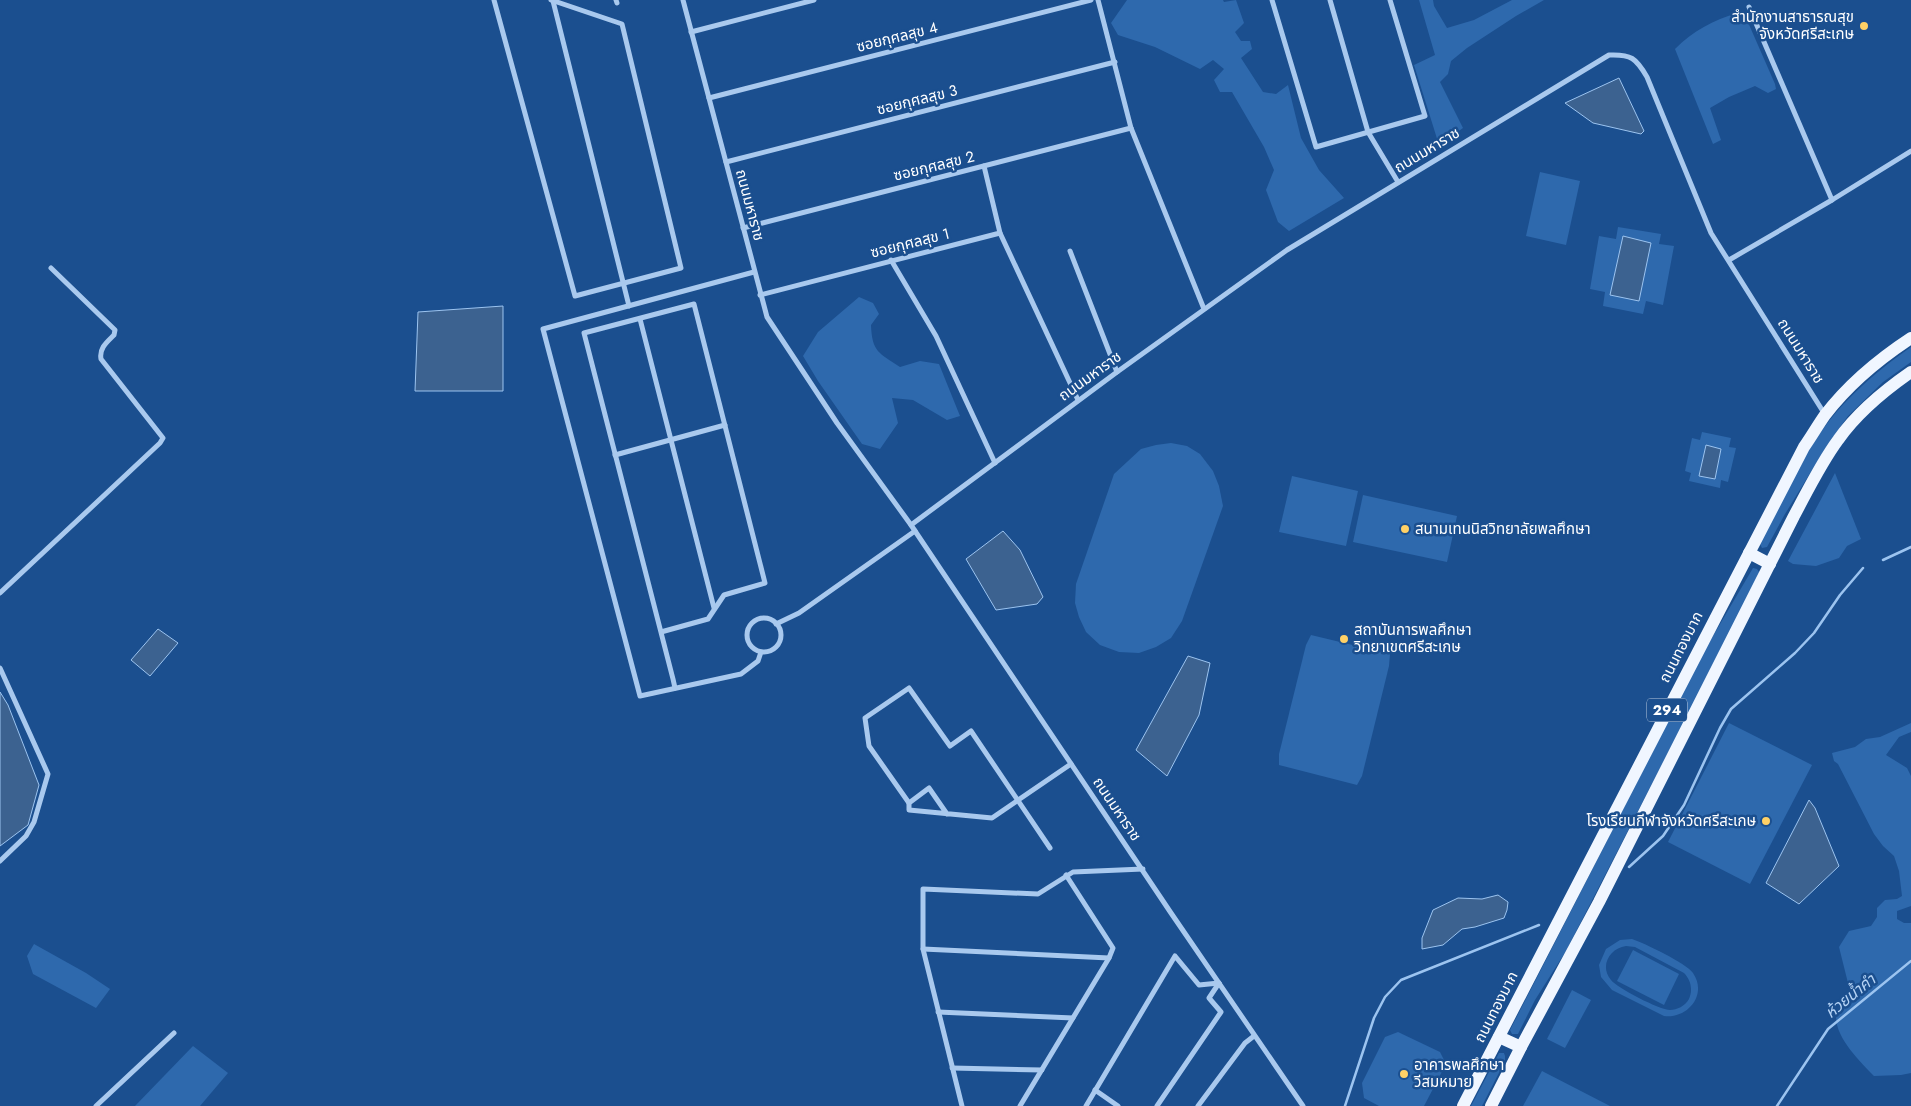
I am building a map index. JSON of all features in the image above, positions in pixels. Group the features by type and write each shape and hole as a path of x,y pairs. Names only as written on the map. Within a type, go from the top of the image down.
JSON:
{"main road":[{"name":"ถนนทองมาก","path":"1463,1106 1804,447 1826,414 1849,388 1882,358 1911,338"},
{"name":"294","path":"1491,1106 1599,902 1822,464 1839,438 1880,396 1911,372"},
{"path":"1749,552 1770,564"},
{"path":"1499,1037 1521,1047"}],"street":[{"path":"494,0 575,296 681,268 622,24 552,0"},
{"path":"552,0 629,306"},
{"name":"ถนนมหาราช","path":"683,0 767,317 837,423 911,525 1303,1106"},
{"path":"692,32 814,0"},
{"name":"ซอยกุศลสุข 4","path":"709,98 1090,0"},
{"path":"1098,0 1131,128 1204,309"},
{"path":"1272,0 1316,147 1425,116 1390,0"},
{"path":"1330,0 1368,132 1398,182"},
{"path":"1749,7 1832,200"},
{"name":"ถนนมหาราช","path":"911,525 1078,400 1287,250 1609,55 1625,54 1638,62 1647,77 1711,233 1826,414"},
{"name":"ซอยกุศลสุข 3","path":"726,162 1115,62"},
{"name":"ซอยกุศลสุข 2","path":"742,228 1131,128"},
{"path":"1729,260 1911,151"},
{"path":"984,166 1000,233 1078,400"},
{"name":"ซอยกุศลสุข 1","path":"760,294 1000,233"},
{"path":"1070,251 1117,372"},
{"path":"891,260 936,336 994,463"},
{"path":"0,593 160,443 163,438 100,359 102,347 114,335 115,330 51,268"},
{"path":"754,272 544,329 640,696 741,674 758,661 761,652"},
{"path":"661,632 708,619 724,595 765,583 694,304 584,333 615,455 661,632 676,688"},
{"path":"640,319 714,608"},
{"path":"615,455 724,425"},
{"path":"776,624 799,613 915,531"},
{"path":"762,619 770,620 776,624 780,630 781,637 779,643 768,652 754,649 749,643 747,635 749,627 754,622 762,619"},
{"path":"0,668 48,774 34,822 26,836 0,861"},
{"path":"910,803 869,746 865,718 909,688 950,746 971,731 1050,848"},
{"path":"948,814 929,788 910,803 908,810 948,814 992,818 1072,764"},
{"path":"962,1106 923,949 923,889 1038,894 1073,872 1142,870"},
{"path":"1020,1106 1109,958 1113,948 1066,875"},
{"path":"923,949 1109,958"},
{"path":"1086,1106 1176,956 1199,985 1219,983"},
{"path":"1157,1106 1220,1012 1209,998 1219,983"},
{"path":"938,1012 1073,1018"},
{"path":"96,1106 174,1033"},
{"path":"1198,1106 1245,1043 1254,1036"},
{"path":"952,1068 1042,1070"},
{"path":"1095,1090 1118,1106"}],"shaded area":[{"path":"1127,0 1223,0 1224,2 1236,0 1244,23 1235,32 1241,41 1250,41 1252,49 1241,58 1263,92 1276,94 1288,85 1301,138 1319,170 1344,198 1289,231 1278,222 1266,190 1274,170 1264,147 1232,92 1220,92 1214,80 1224,69 1213,60 1200,69 1155,47 1118,35 1111,23"},
{"path":"1419,0 1433,0 1434,6 1447,28 1474,20 1512,0 1544,0 1467,48 1451,61 1448,74 1440,82 1463,128 1439,145 1414,65 1435,55"},
{"path":"1738,13 1747,20 1776,89 1768,93 1755,86 1729,97 1710,108 1721,140 1713,144 1675,49 1704,27"},
{"path":"1619,78 1644,131 1641,134 1593,123 1565,103"},
{"path":"1540,172 1580,181 1566,245 1526,236"},
{"path":"1618,227 1661,234 1659,244 1674,246 1663,305 1646,301 1643,314 1603,306 1605,292 1590,289 1599,236 1616,239"},
{"path":"1623,236 1651,243 1639,301 1610,295"},
{"path":"859,297 873,303 879,314 871,325 873,341 878,351 900,367 920,361 939,364 960,416 947,420 913,400 892,398 898,423 880,449 862,444 803,356 818,332"},
{"path":"503,306 503,391 415,391 418,312"},
{"path":"1911,347 1911,362 1883,382 1848,416 1828,444 1767,547 1762,548 1760,544 1792,481 1809,450 1829,421 1867,381"},
{"path":"1702,432 1731,438 1729,447 1736,448 1728,482 1721,480 1720,488 1689,481 1691,473 1685,471 1692,438 1700,440"},
{"path":"1171,443 1187,446 1200,454 1213,471 1219,486 1223,506 1182,621 1171,638 1156,647 1139,653 1119,652 1100,645 1086,632 1075,603 1076,584 1114,474 1141,449"},
{"path":"1706,445 1721,449 1715,479 1699,476"},
{"path":"1835,473 1861,539 1847,546 1839,558 1816,566 1793,564 1788,561"},
{"path":"1292,476 1358,491 1346,546 1279,532"},
{"name":"สนามเทนนิสวิทยาลัยพลศึกษา","path":"1363,495 1457,516 1447,562 1353,542"},
{"path":"1003,531 1020,550 1043,597 1037,604 996,610 966,559"},
{"path":"1753,568 1757,569 1759,576 1566,951 1535,1000 1518,1034 1512,1034 1510,1030 1703,653"},
{"path":"158,629 178,643 150,676 131,660"},
{"path":"1311,635 1390,654 1389,666 1362,776 1357,785 1279,765 1279,754 1306,645"},
{"path":"1188,656 1210,663 1199,715 1167,776 1136,750"},
{"path":"0,692 8,705 39,785 28,825 0,846"},
{"path":"1729,723 1812,765 1750,884 1668,842"},
{"path":"1911,723 1911,732 1899,737 1886,755 1907,768 1911,776 1911,906 1897,911 1897,919 1904,923 1911,923 1911,1073 1874,1076 1847,1045 1837,1026 1838,1008 1850,991 1839,947 1849,931 1871,926 1877,917 1877,908 1885,900 1897,899 1902,896 1899,871 1894,856 1874,834 1838,764 1834,761 1832,753 1855,747 1866,739 1880,737"},
{"path":"1809,800 1815,808 1839,866 1799,904 1766,883"},
{"path":"1498,895 1508,902 1504,918 1462,929 1443,945 1422,949 1422,938 1433,910 1458,898 1482,899"},
{"path":"1632,939 1638,941 1689,969 1697,981 1698,989 1693,1004 1680,1014 1664,1016 1612,990 1601,977 1599,965 1606,949 1620,940","holes":["1620,947 1635,947 1684,973 1690,982 1691,989 1689,999 1685,1004 1675,1009 1665,1009 1630,993 1611,980 1606,969 1608,958"]},
{"path":"34,944 86,973 110,989 96,1008 33,974 27,956"},
{"path":"1633,950 1679,974 1664,1005 1617,981"},
{"path":"1572,990 1591,1000 1565,1048 1547,1039"},
{"name":"อาคารพลศึกษา วีสมหมาย","path":"1398,1032 1440,1052 1446,1064 1424,1106 1379,1106 1364,1098 1362,1083 1385,1037"},
{"path":"193,1046 228,1073 200,1106 135,1106"},
{"path":"1499,1053 1504,1053 1505,1061 1482,1106 1471,1106"},
{"path":"1542,1071 1610,1106 1523,1106"}],"waterway":[{"path":"1883,560 1911,547"},
{"path":"1629,867 1663,836 1684,805 1720,728 1731,709 1795,653 1814,633 1840,595 1863,568"},
{"path":"1345,1106 1374,1018 1385,997 1401,980 1539,925"},
{"name":"ห้วยน้ำคำ","path":"1777,1106 1828,1029 1911,961"}],"place":[{"name":"สำนักงานสาธารณสุข จังหวัดศรีสะเกษ","path":"1864,26"},
{"name":"สนามเทนนิสวิทยาลัยพลศึกษา","path":"1405,529"},
{"name":"สถาบันการพลศึกษา วิทยาเขตศรีสะเกษ","path":"1344,639"},
{"name":"โรงเรียนกีฬาจังหวัดศรีสะเกษ","path":"1766,821"},
{"name":"อาคารพลศึกษา วีสมหมาย","path":"1404,1074"}]}
